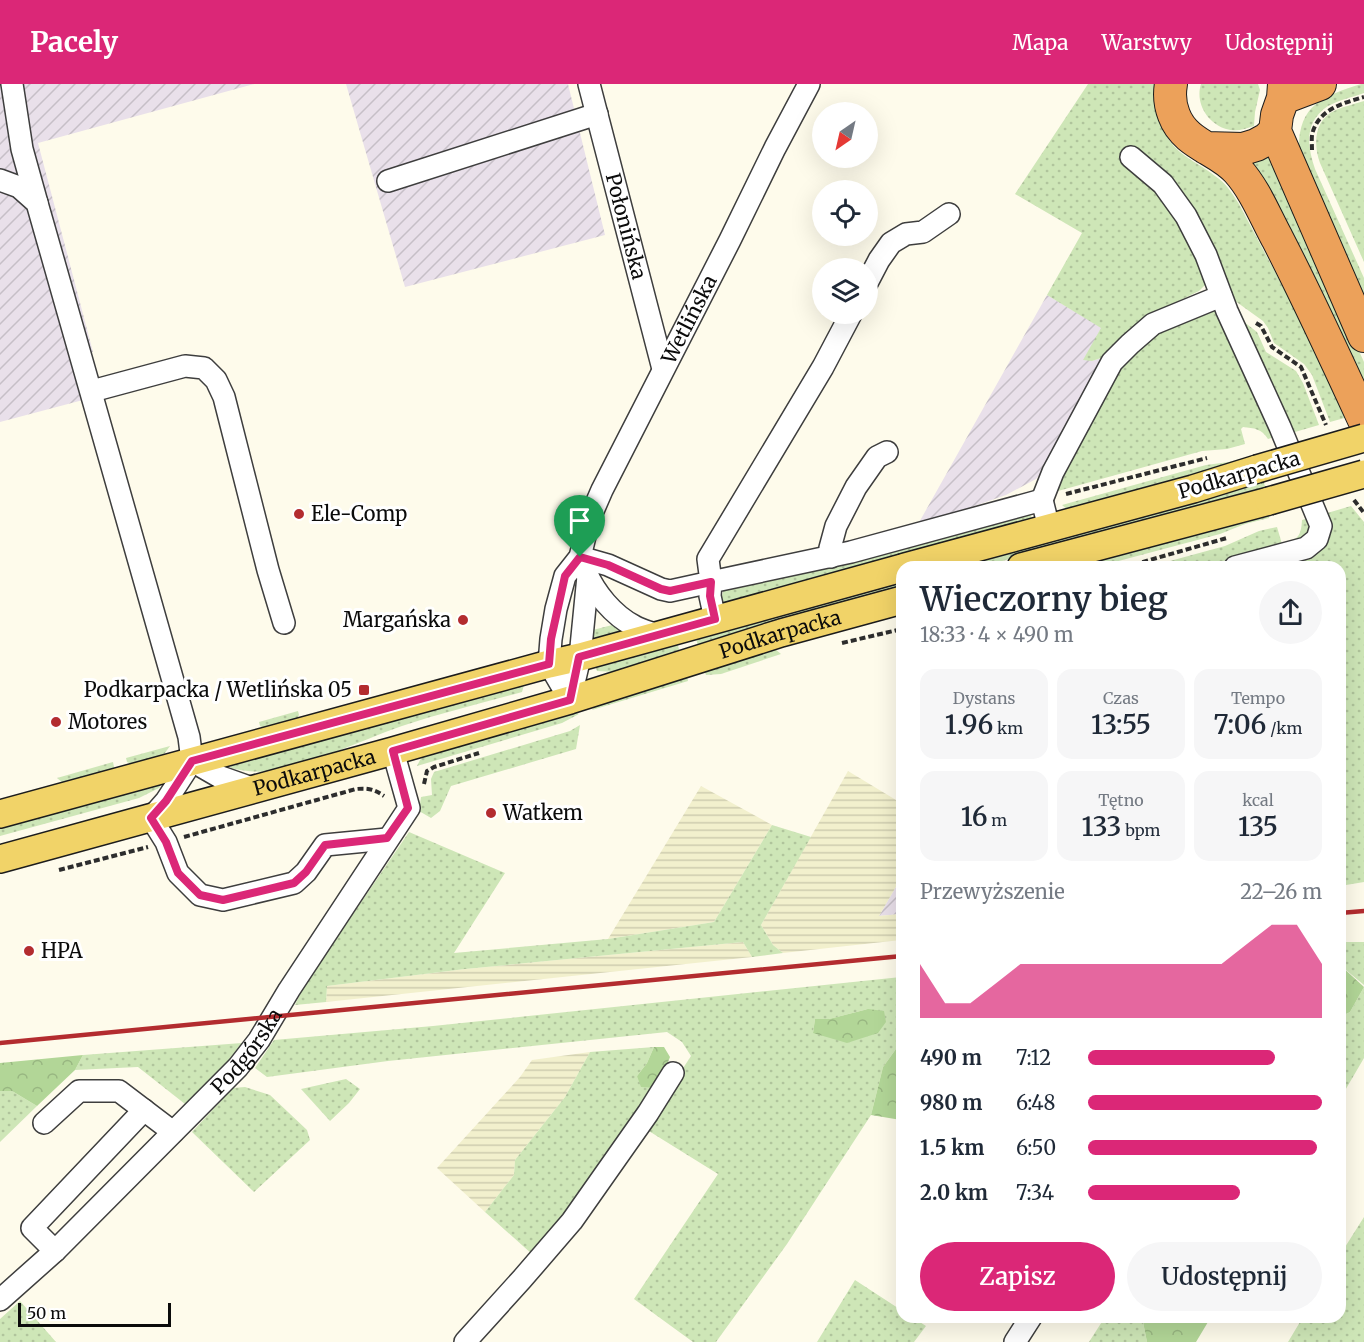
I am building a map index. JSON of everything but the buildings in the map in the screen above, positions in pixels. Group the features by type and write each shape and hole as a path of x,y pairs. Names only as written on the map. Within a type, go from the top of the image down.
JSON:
{"highway":[{"path":"1172,84 1171,108 1177,123 1187,136 1224,159 1238,171 1252,192 1318,320 1364,420"},
{"path":"1320,84 1283,91 1275,131 1364,336"},
{"path":"1206,148 1243,149 1268,139 1275,131"}],"main road":[{"name":"Podkarpacka","path":"925,561 1193,489 1364,438"},
{"name":"Podkarpacka","path":"1064,561 1269,501 1357,482"},
{"name":"Podkarpacka","path":"0,814 896,569"},
{"name":"Podkarpacka","path":"0,859 393,751 570,700 781,633 896,602"}],"street":[{"path":"12,84 22,149 189,737 192,761 166,801 151,818 166,842 178,873 200,895 223,900 294,883 306,872 325,845 387,838"},
{"name":"Połonińska","path":"589,84 663,369"},
{"name":"Wetlińska","path":"570,700 579,657 589,520 663,369 809,84"},
{"path":"388,181 597,114"},
{"path":"1131,157 1163,184 1186,216 1206,255 1224,303 1280,427 1321,526 1317,539 1306,548 1257,561"},
{"path":"0,180 19,187 37,203"},
{"path":"878,262 891,243 906,234 923,232 949,214"},
{"path":"1049,528 1042,500 1053,472 1112,362 1153,324 1224,303"},
{"path":"715,619 710,596 708,559 818,376 846,324"},
{"path":"92,391 185,366 204,368 216,380 225,397 268,570 284,623"},
{"path":"831,557 830,548 836,526 856,487 878,457 887,452"},
{"path":"657,635 635,627 621,618 595,590 584,566 608,565 670,591 831,557 1042,500"},
{"name":"Wetlińska","path":"549,664 551,639 565,576 584,566"},
{"path":"549,664 570,700"},
{"name":"Podgórska","path":"0,1300 55,1251 238,1067 259,1040 408,808 393,751"},
{"path":"192,761 218,776 255,789"},
{"path":"465,1342 572,1221 648,1113 673,1073"},
{"path":"44,1123 79,1091 119,1091 173,1132"},
{"path":"55,1251 32,1228 144,1110"},
{"path":"1015,1342 1027,1323"}],"path":[{"path":"1316,160 1312,150 1313,131 1323,115 1338,105 1364,98"},
{"path":"1224,303 1261,326 1272,347 1301,367 1328,430"},
{"path":"1042,500 1210,458"},
{"path":"1357,482 1354,501 1364,513"},
{"path":"840,643 896,630"},
{"path":"56,870 356,789 376,790 384,796 423,786 428,771 434,767 483,752"}],"shaded area":[{"path":"0,84 254,84 38,143 93,352 72,358 83,400 0,422"},
{"path":"346,84 568,84 605,235 405,287"},
{"path":"1047,295 1102,328 1092,361 1104,357 1052,461 1036,479 1006,495 917,526"},
{"path":"848,771 896,800 896,887 879,916 896,914 896,941 783,953 773,945 761,925"},
{"path":"701,786 772,825 714,922 608,939"},
{"path":"896,887 896,914 879,916"},
{"path":"743,942 752,957 326,1002 327,986 465,969"},
{"path":"590,1052 565,1097 515,1160 514,1175 485,1212 437,1168 520,1077 532,1060"}],"green space":[{"path":"1088,84 1155,84 1155,102 1163,130 1180,152 1222,182 1236,200 1312,342 1348,417 1330,422 1312,375 1304,364 1274,343 1263,321 1231,298 1163,194 1207,280 1205,285 1199,291 1146,317 1104,357 1092,361 1083,360 1101,328 1047,295 1082,233 1015,194"},
{"path":"1201,84 1258,84 1260,90 1254,126 1233,130 1213,122 1201,105"},
{"path":"1364,84 1364,93 1332,104 1320,112 1311,127 1309,143 1315,169 1364,278 1364,306 1299,154 1302,124 1314,106 1323,99"},
{"path":"1364,101 1364,262 1320,163 1316,140 1319,126 1329,114"},
{"path":"1268,151 1364,362 1364,392 1249,159"},
{"path":"1213,310 1219,311 1277,436 1268,439 1257,430 1243,427 1241,429 1245,444 1227,449 1202,451 1058,491 1058,480 1110,379 1148,339 1165,328"},
{"path":"1239,318 1257,332 1266,352 1296,371 1319,425 1288,434"},
{"path":"1248,457 1249,459 1069,511 1062,505 1206,465"},
{"path":"1263,479 1266,490 1002,561 970,561"},
{"path":"1351,506 1364,522 1364,882 1346,885 1346,561 1285,561 1286,558 1306,554 1324,514"},
{"path":"1030,515 1034,520 729,604 721,599 724,589"},
{"path":"1269,515 1269,518 1220,534 1119,561 1086,561 1087,560 1238,520"},
{"path":"1312,517 1313,535 1246,555 1223,561 1170,561 1225,546 1259,531 1277,527 1282,544 1292,541 1301,530 1302,520"},
{"path":"896,581 896,589 698,647 696,637"},
{"path":"620,623 629,629 589,641 589,631"},
{"path":"677,642 680,653 616,672 597,671 595,665"},
{"path":"774,648 781,654 721,674 706,675 704,670"},
{"path":"687,676 688,681 592,710 596,705"},
{"path":"524,685 522,692 402,726 295,766 258,772 231,768 230,765"},
{"path":"298,711 299,715 295,723 267,730 260,726 259,722"},
{"path":"573,711 579,714 562,723 417,766 425,754"},
{"path":"580,725 576,749 451,786 440,811 431,818 419,811 421,797 432,795 431,779 434,772 570,731"},
{"path":"170,746 162,757 135,766 127,762 126,758"},
{"path":"113,762 113,770 63,783 57,778"},
{"path":"159,784 159,788 139,798 0,836 0,826"},
{"path":"772,825 811,837 761,925 773,945 783,953 752,957 743,942 465,969 327,986 326,1002 295,1005 304,986 409,832 505,873 454,953 608,939 714,922"},
{"path":"1346,942 1364,942 1364,985 1346,970"},
{"path":"1346,970 1364,987 1350,1012 1346,1014"},
{"path":"896,978 896,1049 883,1067 871,1115 787,1244 716,1342 693,1342 634,1299 718,1174 644,1128 691,1056 682,1042 667,1032 388,1061 267,1077 255,1068 274,1040 433,1026","holes":["868,1009 813,1033 815,1019 829,1019"]},
{"path":"1364,987 1364,1058 1346,1089 1346,1014 1350,1012"},
{"path":"868,1009 884,1011 886,1022 878,1033 847,1043 813,1033 815,1019 829,1019"},
{"path":"242,1043 210,1084 185,1104 138,1067 75,1070 83,1055"},
{"path":"654,1047 647,1063 637,1076 658,1088 574,1208 533,1255 485,1212 514,1175 515,1160 565,1097 590,1052"},
{"path":"654,1047 664,1047 670,1057 658,1088 641,1087 637,1076 647,1063"},
{"path":"896,1049 896,1119 871,1115 883,1067"},
{"path":"83,1055 75,1070 37,1106 12,1091 0,1091 0,1063"},
{"path":"346,1079 360,1089 330,1121 301,1089"},
{"path":"245,1087 270,1095 307,1130 310,1140 254,1192 192,1132 233,1088"},
{"path":"0,1091 12,1091 37,1106 0,1142"},
{"path":"1364,1217 1364,1342 1288,1342 1299,1323 1346,1323 1346,1246"},
{"path":"855,1280 896,1307 896,1323 921,1323 926,1326 914,1342 817,1342"},
{"path":"20,1301 56,1342 0,1342 0,1319"},
{"path":"1101,1323 1143,1323 1147,1342 1089,1342"},
{"path":"1143,1323 1207,1323 1196,1342 1147,1342"}],"railway":[{"path":"1346,912 1364,911"},
{"path":"0,1043 896,957"}],"place":[{"name":"Ele-Comp","path":"299,514"},
{"name":"Margańska","path":"463,620"},
{"name":"Podkarpacka / Wetlińska 05","path":"364,690"},
{"name":"Motores","path":"56,722"},
{"name":"Watkem","path":"491,813"},
{"name":"HPA","path":"29,951"}],"route":[{"path":"580,557 608,565 670,591 711,582 710,596 715,619 579,657 570,700 393,751 408,808 387,838 325,845 306,872 294,883 223,900 200,895 178,873 166,842 151,818 166,801 192,761 549,664 556,609 565,576 580,557"}]}
